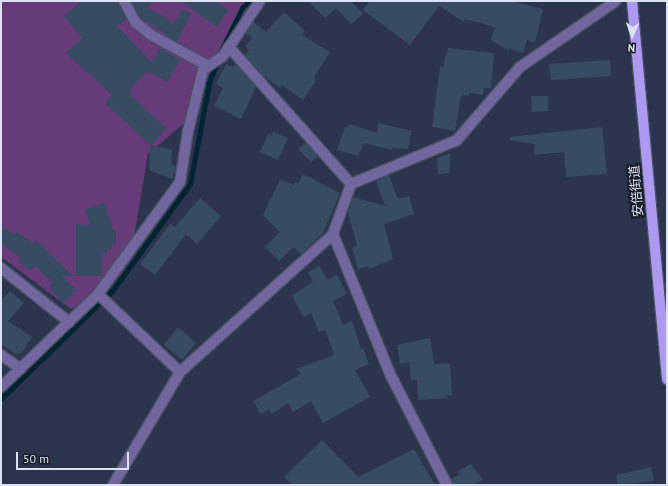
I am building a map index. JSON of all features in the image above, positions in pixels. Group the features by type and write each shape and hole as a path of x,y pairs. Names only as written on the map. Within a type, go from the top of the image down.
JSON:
{"main road":[{"name":"安倍街道","path":"632,1 667,379"}],"street":[{"path":"124,1 135,22 151,35 208,66"},
{"path":"1,387 98,294 180,182 203,70 223,56 260,1"},
{"path":"113,485 180,372 333,234 351,184 457,140 520,67 616,1"},
{"path":"230,47 351,184"},
{"path":"333,234 391,376 446,485"},
{"path":"1,268 69,322"},
{"path":"98,294 180,372"},
{"path":"1,355 21,369"}],"shaded area":[{"path":"1,1 253,1 219,50 189,119 148,154 131,255 98,297 71,309 1,257"}],"building":[{"path":"82,1 118,1 126,19 117,26 152,63 160,48 180,60 167,82 148,71 130,88 133,91 130,95 166,128 151,146 105,103 112,95 66,53 82,38 64,16"},
{"path":"131,1 154,1 147,7 174,23 183,9 191,14 177,42 140,17"},
{"path":"181,1 215,1 228,10 217,27"},
{"path":"308,1 351,1 363,14 351,24 336,8 325,18"},
{"path":"370,1 511,1 543,9 535,43 527,40 523,53 509,48 509,51 491,40 495,27 465,19 464,22 439,6 410,45 363,10"},
{"path":"284,12 305,31 302,35 330,52 314,77 315,82 303,100 282,85 280,88 262,75 245,55 249,50 245,46 252,38 246,33 253,22 266,32"},
{"path":"448,48 494,53 491,88 484,88 483,95 469,93 469,96 461,95 455,131 432,127 440,66 443,67"},
{"path":"610,60 611,76 551,80 549,64"},
{"path":"226,64 233,67 236,64 256,87 241,119 214,106 223,88 216,84"},
{"path":"531,96 548,96 548,111 532,112"},
{"path":"378,123 412,131 408,149 392,148 392,150 364,143 358,156 337,150 345,127 348,127 349,124 377,133"},
{"path":"602,127 607,174 566,177 564,152 534,155 535,144 510,140 510,137"},
{"path":"273,132 288,138 278,160 260,152 268,134 272,136"},
{"path":"306,143 318,156 311,162 298,149"},
{"path":"150,146 172,149 171,164 176,166 172,179 149,170"},
{"path":"450,154 450,173 438,174 437,158"},
{"path":"303,174 340,193 323,233 301,254 294,247 279,261 265,247 280,232 263,215 280,180 294,185 295,182 298,184"},
{"path":"389,175 397,197 399,199 409,196 414,214 384,224 393,259 369,269 368,266 358,269 352,248 357,246 348,212 353,197 385,206 376,181"},
{"path":"200,198 221,216 197,244 186,234 155,275 140,264 170,224 175,227"},
{"path":"105,203 113,230 116,230 116,245 112,244 112,249 107,249 107,253 102,253 102,276 76,276 76,224 90,225 85,209"},
{"path":"1,226 14,235 16,232 33,243 36,240 73,276 62,276 76,290 63,304 49,287 53,283 35,266 30,271 18,260 21,258 1,244"},
{"path":"320,266 327,280 337,275 347,294 333,301 343,325 352,321 361,349 363,348 369,364 355,370 370,397 323,423 311,401 293,412 288,403 272,414 269,409 261,414 253,401 301,374 297,369 334,355 325,330 319,332 311,313 303,317 292,295 313,282 308,272"},
{"path":"10,291 24,303 8,321 32,337 22,353 15,354 1,344 1,301"},
{"path":"178,327 196,343 182,360 164,345"},
{"path":"430,338 434,364 450,363 452,395 447,395 448,398 418,400 417,380 411,380 409,362 400,364 397,345"},
{"path":"322,440 358,477 414,449 435,485 293,485 284,477"},
{"path":"471,464 483,480 473,485 453,485 451,479 459,475 457,472"},
{"path":"651,467 654,481 618,485 616,475"}],"waterway":[{"path":"220,53 242,8 249,1"},
{"path":"1,399 113,290 190,184 209,83 217,62"}]}
